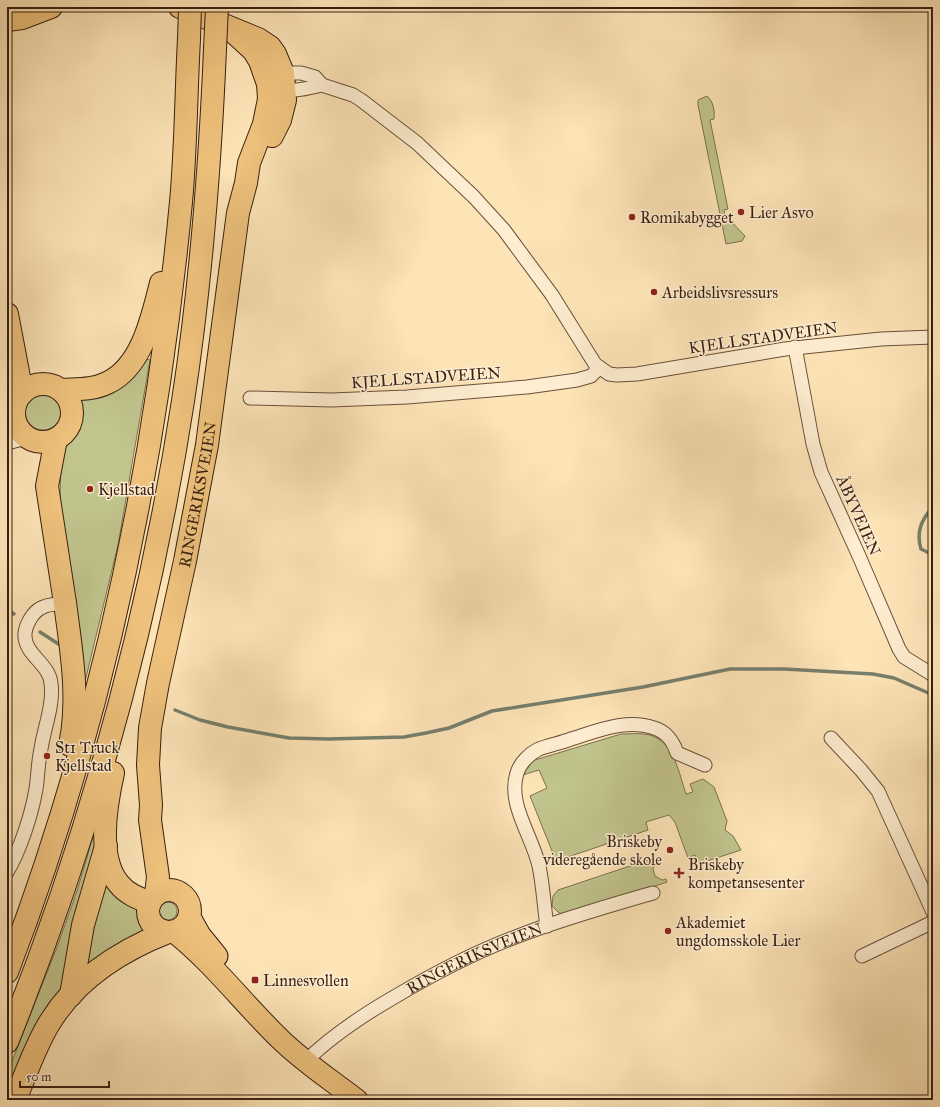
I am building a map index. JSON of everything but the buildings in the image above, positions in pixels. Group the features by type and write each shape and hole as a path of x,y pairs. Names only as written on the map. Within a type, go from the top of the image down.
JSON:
{"highway":[{"path":"12,23 51,7"},
{"name":"RINGERIKSVEIEN","path":"153,899 158,877 150,820 151,805 148,758 153,710 200,491 216,387 238,213 246,183 249,163 279,83 260,61 254,51 229,28 180,7"},
{"path":"7,972 53,840 107,648 144,482 161,372 181,200 190,7"},
{"path":"7,1042 40,956 68,875 106,755 130,665 154,556 183,400 202,250 208,179 217,7"},
{"path":"47,486 21,438 16,423 10,416 16,402 22,393 30,386 86,389 107,383 118,377 132,362 150,319 163,273 169,223 181,200"},
{"path":"7,314 14,342 28,364 70,400 73,413 70,425 66,431 56,439 44,442 21,438"},
{"path":"14,342 13,351 22,393"},
{"path":"53,840 52,809 67,756 74,711 72,660 65,602 47,486 56,439"},
{"path":"130,665 130,707 110,786 106,813 106,846 109,864 117,883 131,894 153,899"},
{"name":"RINGERIKSVEIEN","path":"151,805 158,819 177,891"},
{"path":"71,995 83,925 106,846"},
{"path":"15,1100 39,1042 50,1021 84,981 107,963 132,949 184,927 190,917 190,905 187,900 177,891 162,891 153,899 148,909 150,920 157,929 171,932"}],"main road":[{"path":"190,917 200,935 212,951 308,1059 315,1070 326,1076 357,1100"},
{"path":"171,932 204,959 253,1012 308,1059"}],"street":[{"path":"279,83 302,73 315,77 322,85 352,95 361,100 417,143 474,197 530,263 556,300 590,359 599,368"},
{"path":"279,83 305,89 322,85"},
{"name":"KJELLSTADVEIEN","path":"250,398 331,400 446,394 577,380 591,376 599,368 609,374 628,375 795,348 885,339 933,337"},
{"name":"ÅBYVEIEN","path":"795,348 813,444 828,489 899,649 904,657 933,675"},
{"path":"7,872 18,851 36,790 40,750 50,708 50,677 45,667 29,650 25,632 29,621 41,608 65,602"},
{"path":"547,926 538,865 514,797 514,784 517,771 526,759 538,750 617,725 639,725 653,727 666,734 673,741 677,753 705,765"},
{"path":"831,738 861,770 878,791 933,912"},
{"name":"RINGERIKSVEIEN","path":"308,1059 328,1040 364,1014 430,976 481,951 547,926 653,893"},
{"path":"862,956 933,922"}],"green space":[{"path":"707,96 711,100 714,109 714,119 710,120 728,209 724,210 725,215 745,236 742,241 726,244 698,105 698,100"},
{"path":"141,357 150,360 118,545 83,690 60,499 61,452 78,427 81,412 80,402"},
{"path":"47,394 56,399 60,405 60,419 56,425 47,430 39,430 30,425 26,419 25,408 30,399 36,395"},
{"path":"621,734 644,734 654,736 662,741 673,756 686,794 693,792 690,784 703,779 714,787 727,821 725,830 733,836 741,850 698,864 695,855 688,858 675,822 669,815 646,822 648,830 556,861 530,796 547,788 539,770 523,775 525,767 535,760"},
{"path":"99,826 71,969 7,1100 7,1074 57,947 77,891 96,827"},
{"path":"654,858 656,862 653,869 655,876 662,880 666,879 667,882 567,916 558,912 552,906 553,896 558,890"},
{"path":"104,873 129,906 138,910 147,930 82,976"},
{"path":"168,902 174,905 177,911 174,917 168,920 162,917 159,911 162,905"}],"waterway":[{"path":"933,507 925,517 919,532 921,549 933,555"},
{"path":"7,609 14,614"},
{"path":"40,632 60,645"},
{"path":"175,710 200,720 228,727 289,738 329,739 404,737 449,728 492,711 643,687 730,669 784,669 873,674 894,678 933,695"}],"place":[{"name":"Lier Asvo","path":"741,212"},
{"name":"Romikabygget","path":"632,217"},
{"name":"Arbeidslivsressurs","path":"654,292"},
{"name":"Kjellstad","path":"90,489"},
{"name":"St1 Truck Kjellstad","path":"47,756"},
{"name":"Briskeby videregående skole","path":"670,850"},
{"name":"Briskeby kompetansesenter","path":"679,873"},
{"name":"Akademiet ungdomsskole Lier","path":"668,931"},
{"name":"Linnesvollen","path":"255,980"}]}
